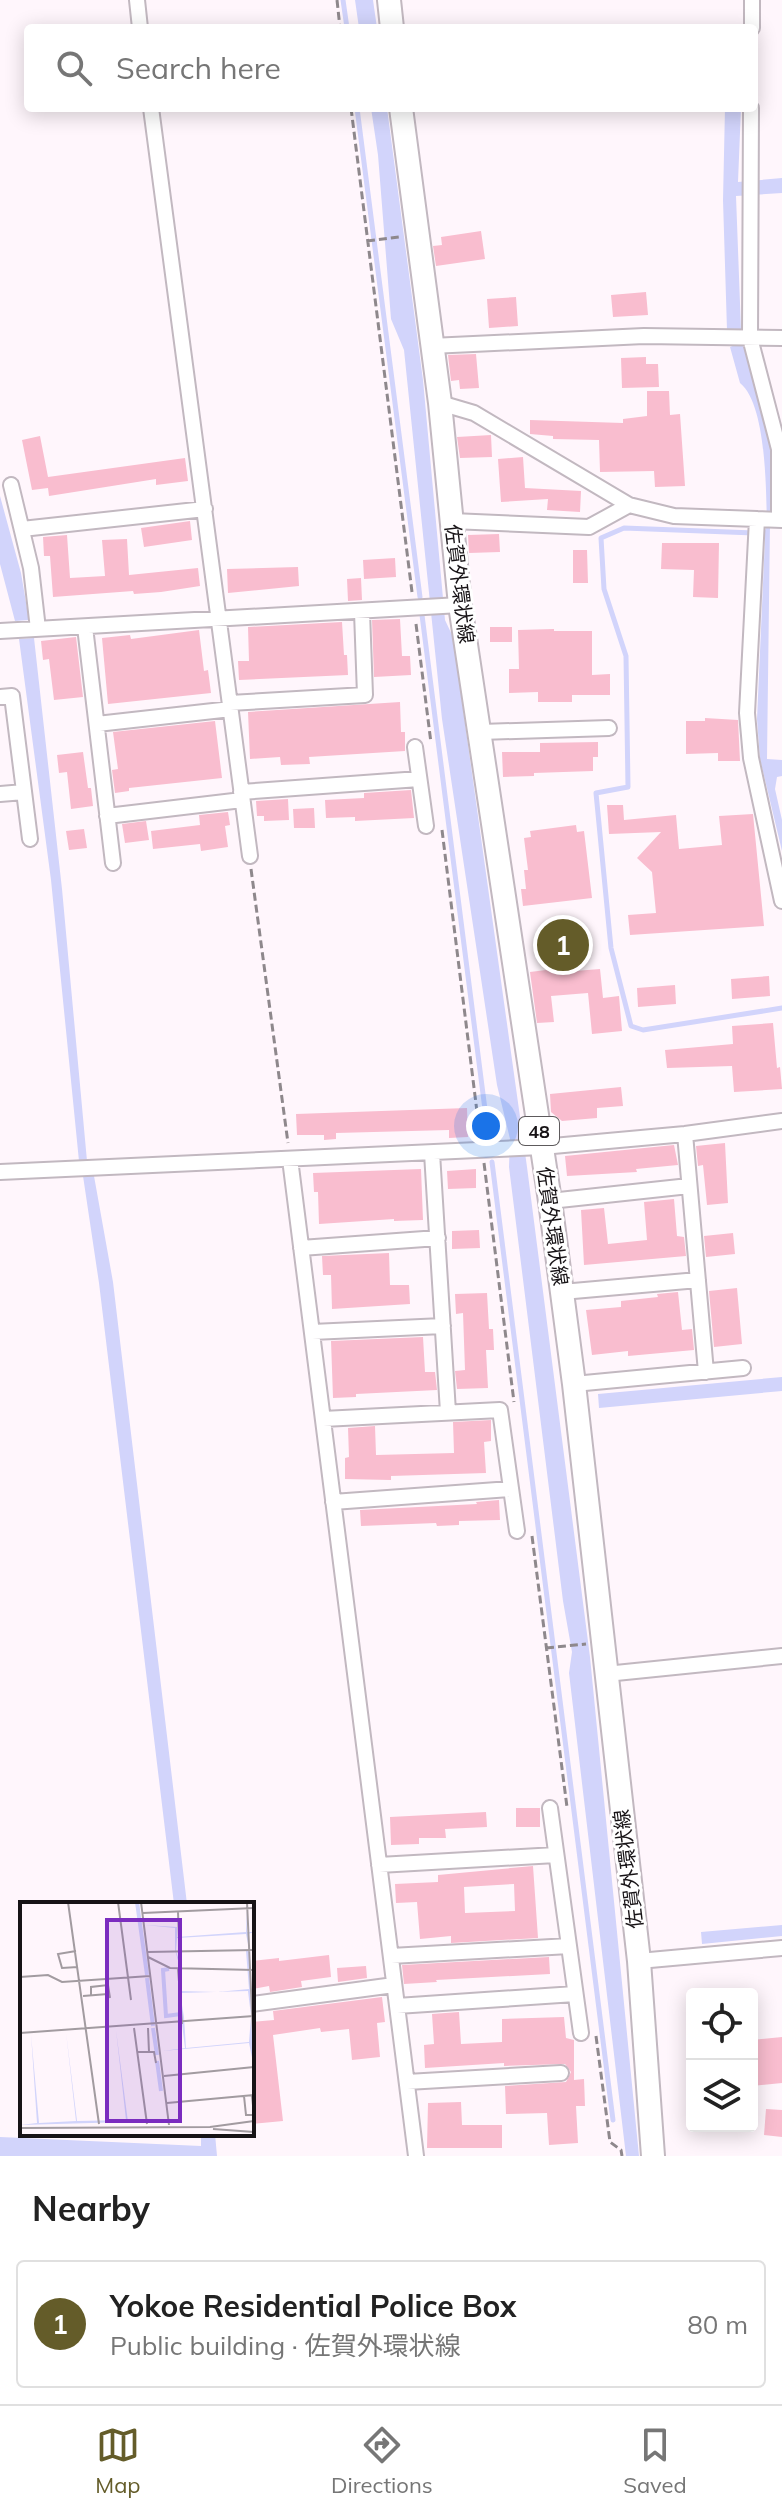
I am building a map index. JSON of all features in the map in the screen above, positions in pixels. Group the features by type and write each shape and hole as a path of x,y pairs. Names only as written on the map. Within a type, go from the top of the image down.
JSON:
{"main road":[{"path":"389,0 392,24"},
{"name":"佐賀外環状線","path":"402,112 440,403 452,521 454,605 481,732 574,1384 639,1961 653,2156"}],"street":[{"path":"137,0 140,24"},
{"path":"752,0 752,24"},
{"path":"152,112 250,856"},
{"path":"440,403 474,413 629,505 674,516 756,528 780,520 779,449 740,338 751,112"},
{"path":"431,346 644,336 782,338"},
{"path":"11,485 31,568 38,629"},
{"path":"452,521 589,527 629,505"},
{"path":"22,529 205,509"},
{"path":"756,528 747,713 751,758 782,901"},
{"path":"0,631 454,605"},
{"path":"97,724 230,706 365,695 362,612"},
{"path":"85,627 113,863"},
{"path":"0,697 12,696 30,839"},
{"path":"481,732 609,728"},
{"path":"415,747 426,826"},
{"path":"107,816 242,796 419,779"},
{"path":"0,794 24,792"},
{"path":"0,1172 507,1150 685,1134 782,1121"},
{"path":"685,1134 706,1372"},
{"path":"432,1153 448,1412"},
{"path":"290,1159 416,2156"},
{"path":"550,1201 689,1186"},
{"path":"301,1248 438,1238"},
{"path":"562,1292 698,1280"},
{"path":"312,1332 443,1326"},
{"path":"574,1384 743,1368"},
{"path":"323,1419 500,1410 517,1531"},
{"path":"333,1502 511,1489"},
{"path":"606,1674 782,1656"},
{"path":"550,1808 581,2033"},
{"path":"379,1865 556,1855"},
{"path":"391,1956 569,1946"},
{"path":"639,1961 782,1948"},
{"path":"254,2004 394,1985"},
{"path":"397,2006 575,1994"},
{"path":"407,2082 561,2073"}],"path":[{"path":"337,0 340,24"},
{"path":"367,241 417,235"},
{"path":"250,856 290,1159"},
{"path":"546,1648 602,1642"}],"water":[{"path":"355,0 373,0 376,24 358,24"},
{"path":"372,112 388,112 423,380 445,620 453,637 527,1167 590,1657 639,2156 626,2156 569,1673 572,1652 509,1167 510,1139 497,1085 442,719 404,350 391,319"},
{"path":"725,112 741,112 738,182 782,178 782,193 736,196 741,330 737,333 739,344 746,348 771,445 767,759 782,760 782,776 777,777 775,789 782,820 782,851 760,759 757,719 763,533 767,527 765,472 755,410 749,394 740,383 730,347 735,345 733,332 727,330 723,200"},
{"path":"0,496 21,573 29,620 15,621 0,564"},
{"path":"34,638 62,889 87,1161 79,1161 51,880 19,639"},
{"path":"83,1176 94,1176 113,1282 187,1902 174,1902 99,1283"},
{"path":"782,1377 782,1391 599,1408 598,1394"},
{"path":"782,1925 782,1936 702,1944 701,1932"},
{"path":"201,2136 215,2136 217,2156 0,2156 0,2137 201,2146"}],"building":[{"path":"481,231 485,259 436,266 433,246 442,245 441,237"},
{"path":"646,292 648,315 613,317 611,295"},
{"path":"516,297 518,326 489,328 487,299"},
{"path":"476,354 479,388 460,389 459,380 451,381 448,355"},
{"path":"646,357 646,364 658,364 659,387 622,388 621,358"},
{"path":"647,391 669,391 670,415 680,414 685,486 655,487 654,471 600,472 599,440 553,439 553,436 530,434 530,420 623,423 623,419 647,416"},
{"path":"491,435 492,457 460,458 457,437"},
{"path":"40,436 48,477 185,458 188,481 156,485 156,479 49,496 48,488 32,490 22,440"},
{"path":"523,457 525,488 581,491 580,512 547,510 548,499 501,502 498,459"},
{"path":"190,521 192,540 144,547 141,528"},
{"path":"499,534 500,552 469,553 468,535"},
{"path":"67,535 70,578 105,576 102,540 127,539 129,575 198,568 200,586 161,592 53,597 50,556 44,556 43,537"},
{"path":"662,543 719,543 718,598 693,597 694,570 661,569"},
{"path":"573,550 587,550 588,583 573,583"},
{"path":"395,558 396,577 364,579 363,560"},
{"path":"298,567 299,586 228,593 227,569"},
{"path":"361,578 362,600 348,601 347,579"},
{"path":"400,619 402,656 410,656 411,675 374,677 372,620"},
{"path":"342,622 348,675 239,680 238,661 249,661 248,627"},
{"path":"490,627 512,627 512,642 490,642"},
{"path":"199,630 204,671 208,670 211,693 108,704 102,638 130,635 131,639"},
{"path":"518,630 592,631 592,675 610,674 610,695 572,695 572,702 538,702 538,692 509,693 509,669 519,669"},
{"path":"76,637 83,697 54,700 49,659 43,660 41,641"},
{"path":"400,702 405,751 309,757 310,764 281,765 280,757 250,759 248,712"},
{"path":"705,718 738,720 740,761 718,761 718,753 686,754 686,721 705,721"},
{"path":"215,721 222,778 129,788 129,791 115,793 112,770 118,769 113,732"},
{"path":"598,742 598,757 593,757 593,771 503,777 502,752 540,752 540,743"},
{"path":"83,752 93,806 71,809 67,772 59,773 57,755"},
{"path":"411,790 414,818 355,821 355,817 326,818 325,800 364,798 364,793"},
{"path":"288,799 289,820 264,821 264,816 257,816 256,801"},
{"path":"607,805 623,805 624,820 676,815 679,849 722,845 719,816 753,814 764,926 630,935 628,915 656,913 652,872 637,858 661,832 609,834"},
{"path":"314,808 315,828 294,828 293,809"},
{"path":"228,812 230,825 225,826 228,847 201,851 200,844 153,849 151,831 200,825 199,815"},
{"path":"146,821 149,840 125,843 122,824"},
{"path":"576,825 577,832 584,831 592,898 523,906 521,889 526,889 524,870 528,870 524,838 531,837 530,831"},
{"path":"84,829 87,848 69,850 66,831"},
{"path":"575,931 575,971 600,969 603,998 619,996 622,1031 592,1034 588,993 551,996 554,1022 537,1023 530,972 546,970 545,932"},
{"path":"769,976 770,996 732,999 731,979"},
{"path":"675,985 676,1004 638,1007 637,988"},
{"path":"773,1023 782,1089 734,1092 732,1066 667,1068 665,1050 733,1044 732,1026"},
{"path":"621,1087 623,1106 597,1108 597,1118 562,1121 551,1112 550,1094"},
{"path":"467,1108 468,1137 449,1138 449,1130 336,1133 336,1139 324,1140 324,1135 297,1135 296,1114"},
{"path":"725,1143 728,1203 707,1205 703,1165 698,1166 696,1146"},
{"path":"674,1145 678,1165 636,1169 637,1172 567,1176 565,1156"},
{"path":"421,1169 423,1220 319,1224 318,1192 314,1192 313,1173"},
{"path":"476,1169 476,1188 448,1189 447,1171"},
{"path":"674,1199 677,1236 684,1237 686,1256 584,1265 581,1210 604,1208 608,1244 647,1240 644,1202"},
{"path":"479,1230 480,1248 452,1249 452,1231"},
{"path":"733,1233 735,1254 706,1257 704,1236"},
{"path":"389,1253 390,1285 409,1285 410,1304 332,1309 331,1275 323,1275 322,1256"},
{"path":"737,1288 742,1344 714,1347 709,1291"},
{"path":"678,1292 682,1330 692,1329 694,1350 628,1356 628,1351 592,1355 586,1310 621,1307 621,1301"},
{"path":"487,1293 489,1329 493,1329 494,1350 486,1350 488,1388 457,1389 455,1371 465,1370 463,1313 456,1314 455,1294"},
{"path":"423,1337 425,1372 435,1372 437,1390 333,1398 331,1341"},
{"path":"491,1420 491,1441 484,1442 486,1473 391,1476 391,1480 345,1479 345,1458 349,1457 348,1428 375,1426 376,1455 454,1453 453,1422"},
{"path":"499,1500 500,1520 459,1521 459,1525 437,1526 436,1523 361,1526 360,1510 477,1504"},
{"path":"516,1808 540,1808 540,1827 516,1827"},
{"path":"486,1812 487,1827 445,1829 446,1838 419,1838 419,1844 391,1845 390,1817"},
{"path":"533,1866 538,1938 451,1943 451,1936 420,1939 417,1902 396,1903 395,1884 438,1882 438,1875","holes":["514,1884 515,1911 465,1913 464,1887"]},
{"path":"329,1955 331,1977 301,1981 302,1987 270,1992 269,1986 254,1989 254,1961 279,1958 279,1961"},
{"path":"549,1957 550,1974 404,1984 402,1965"},
{"path":"366,1966 367,1978 338,1982 337,1968"},
{"path":"382,1997 385,2022 377,2023 380,2057 352,2060 349,2029 321,2032 320,2028 273,2035 283,2121 254,2124 254,2022 274,2020 273,2011"},
{"path":"459,2012 461,2044 502,2042 502,2019 564,2017 566,2038 574,2040 574,2080 584,2079 585,2106 576,2106 578,2143 549,2145 547,2113 506,2114 505,2086 566,2082 571,2072 565,2064 504,2066 504,2063 425,2068 424,2045 434,2044 432,2014"},
{"path":"782,2037 782,2083 758,2085 758,2039"},
{"path":"461,2102 462,2125 502,2125 502,2148 427,2148 428,2103"},
{"path":"766,2109 782,2110 782,2137 764,2135"}],"waterway":[{"path":"343,0 346,24"},
{"path":"358,112 420,597"},
{"path":"754,533 624,528 601,538 604,589 626,656 628,787 596,793 611,948 631,1026 643,1030 782,1008"},
{"path":"422,615 489,1141"},
{"path":"492,1162 613,2120"}],"place":[{"name":"Yokoe Residential Police Box","path":"563,945"}]}
